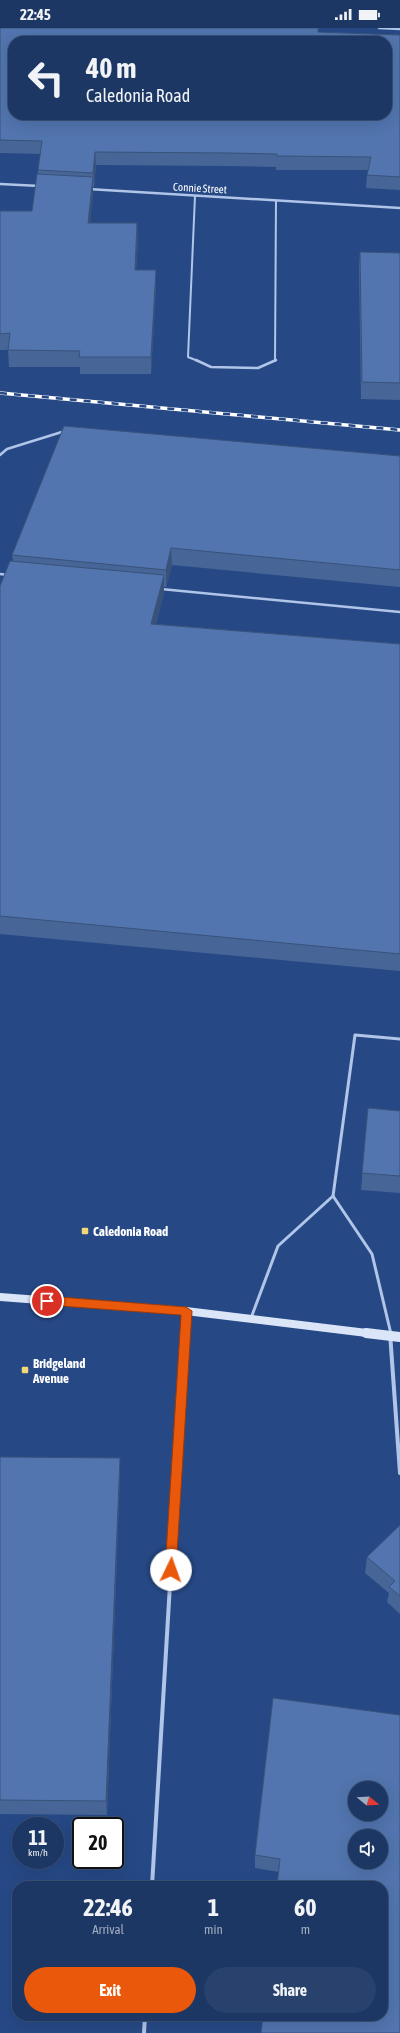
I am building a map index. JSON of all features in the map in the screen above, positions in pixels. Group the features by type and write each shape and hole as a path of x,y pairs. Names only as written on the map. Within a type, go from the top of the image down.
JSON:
{"street":[{"path":"379,28 400,29"},
{"path":"0,184 47,187"},
{"name":"Connie Street","path":"86,189 400,208"},
{"path":"0,1297 186,1311 396,1337"}],"lane":[{"path":"195,196 188,357 211,367 258,368 276,361 276,201"},
{"path":"0,455 7,449 64,430 72,431"},
{"path":"0,574 16,575"},
{"path":"157,589 400,612"},
{"path":"251,1318 278,1246 333,1196 354,1035 400,1039"},
{"path":"333,1196 372,1254 396,1337 400,1473"},
{"path":"152,1881 186,1311"},
{"path":"144,2033 145,2021"}],"building":[{"path":"0,28 318,28 318,32 400,35 400,177 367,175 371,157 277,156 277,154 229,153 95,152 93,173 38,170 42,141 0,140"},
{"path":"37,174 93,177 88,223 137,223 135,270 156,270 151,357 79,357 80,351 8,350 10,333 0,334 0,211 32,211"},
{"path":"360,252 400,253 400,383 362,382"},
{"path":"64,426 400,456 400,570 171,548 166,570 12,555"},
{"path":"10,561 164,575 151,624 400,644 400,954 0,916 0,586"},
{"path":"368,1108 400,1111 400,1176 362,1173"},
{"path":"0,1457 120,1458 106,1801 0,1800"},
{"path":"400,1525 400,1596 389,1587 395,1581 367,1557"},
{"path":"273,1698 400,1715 400,2033 261,2033 262,2021 388,2021 388,1881 278,1881 280,1859 255,1855"}],"railway":[{"path":"0,393 400,430"}],"place":[{"name":"Caledonia Road","path":"85,1231"},
{"name":"Bridgeland Avenue","path":"25,1370"}],"route":[{"path":"47,1301 186,1311 171,1570"}]}
